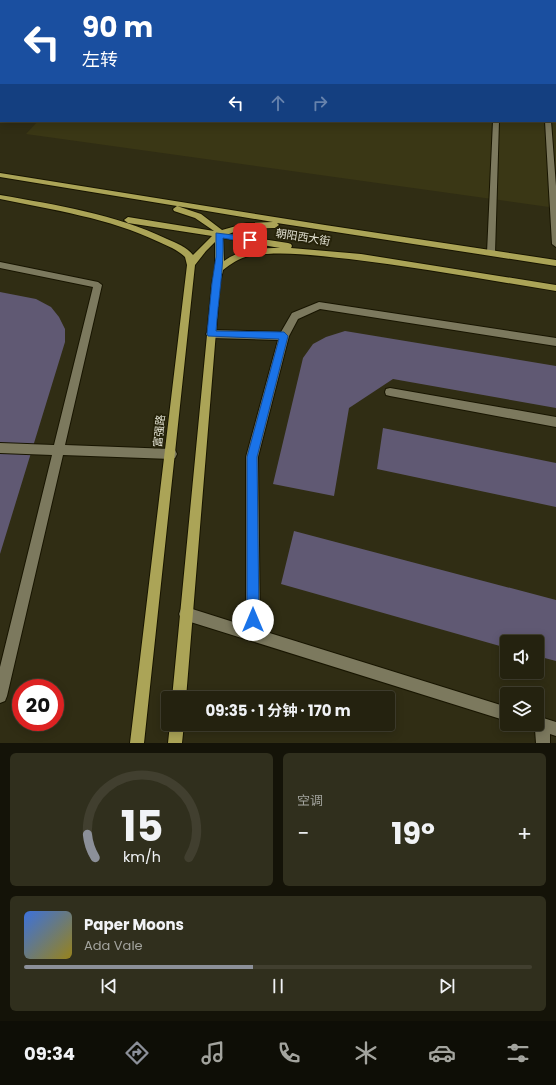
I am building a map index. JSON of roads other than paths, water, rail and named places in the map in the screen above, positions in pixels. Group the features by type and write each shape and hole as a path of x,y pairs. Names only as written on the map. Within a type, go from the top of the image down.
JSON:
{"main road":[{"name":"朝阳西大街","path":"0,175 324,228 556,263"},
{"name":"朝阳西大街","path":"0,197 220,236 556,288"},
{"path":"153,200 198,216 218,230 220,236 219,269 216,283 211,334 180,691"},
{"path":"63,208 139,229 173,245 186,253 189,256 191,265"},
{"path":"191,265 198,253 230,230 257,225 324,228"},
{"path":"219,269 234,259 248,254 270,251 366,258"},
{"name":"富强路","path":"137,743 171,454 191,265"},
{"path":"175,743 176,731"}],"street":[{"path":"490,253 496,122"},
{"path":"548,122 556,244"},
{"path":"0,264 98,285 0,696"},
{"path":"253,634 252,457 284,336 295,316 319,305 556,342"},
{"path":"211,334 284,336"},
{"path":"390,392 556,422"},
{"path":"0,448 171,454"},
{"path":"186,614 500,712"},
{"path":"543,743 545,726"}]}
